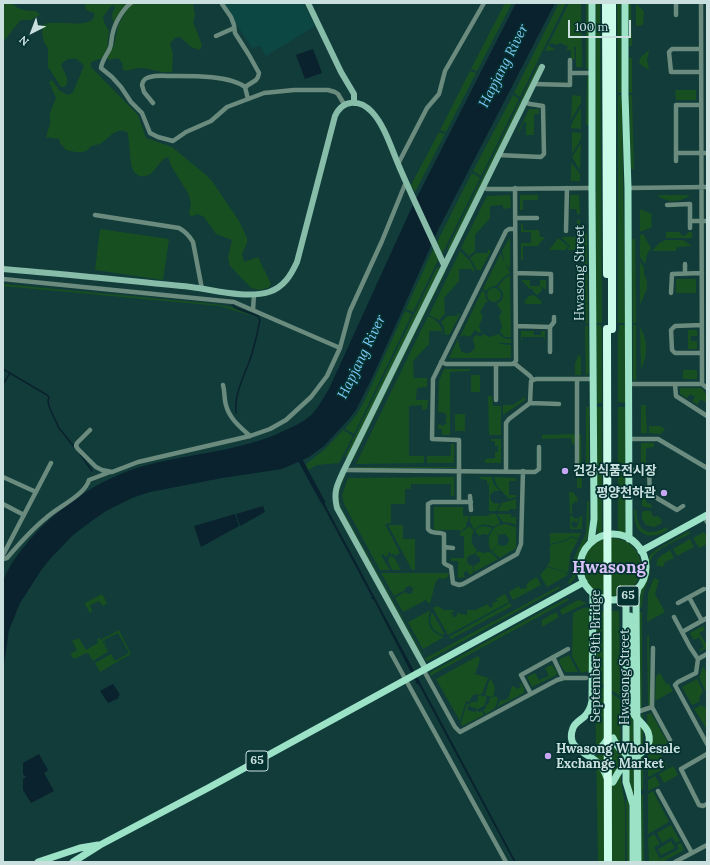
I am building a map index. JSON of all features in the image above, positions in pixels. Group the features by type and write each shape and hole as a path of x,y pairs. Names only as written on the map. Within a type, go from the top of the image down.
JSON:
{"highway":[{"name":"Hwasong Street","path":"606,3 610,329"},
{"path":"610,329 612,3"},
{"name":"September 9th Bridge","path":"610,329 610,738 613,862"},
{"name":"September 9th Bridge","path":"608,862 611,782"}],"main road":[{"name":"Hwasong Street","path":"591,542 594,519 592,3"},
{"path":"625,3 625,94 628,188 629,539"},
{"path":"630,594 632,710 636,718 647,730 650,738 647,749 623,766 611,782 598,763 575,746 572,736 573,728 588,713 592,701 593,593 584,582 580,570 581,559 585,549 591,542 602,536 619,535 629,539 638,546 641,551 706,517"},
{"name":"65","path":"593,593 607,599 622,598 638,588 642,582 645,572 645,561 641,551"},
{"name":"65","path":"73,862 100,845 208,788 584,582"},
{"name":"Hwasong Street","path":"638,588 636,598 638,862"},
{"name":"Hwasong Street","path":"622,598 626,606 626,782 633,805 633,862"},
{"path":"582,752 597,751 610,738 622,752 631,756 639,755"},
{"name":"65","path":"38,862 80,848 100,845"}],"street":[{"path":"131,3 116,23 109,50 101,68 112,77 131,102 142,113 150,133 158,137 174,141 186,132 211,121 227,107 268,92 319,89 335,92 344,104"},
{"path":"308,3 341,72 354,94 354,103"},
{"path":"398,164 427,108 439,94 445,71 484,3"},
{"path":"676,3 676,15"},
{"path":"701,3 701,187 704,221 704,255 702,273 702,326 704,349 702,384"},
{"path":"222,4 231,17 235,33 259,74 256,80 245,87"},
{"path":"216,36 234,28"},
{"path":"700,49 672,49 669,52 671,72 701,72"},
{"path":"534,84 570,85 570,60"},
{"path":"542,67 344,470 336,487 335,494 337,508 420,671 455,727 460,732 557,680 563,678 586,678"},
{"path":"570,73 593,73"},
{"path":"153,103 144,92 142,85 144,79 149,77 191,75 233,82 245,87"},
{"path":"245,87 248,99"},
{"path":"498,155 541,156 544,154 543,106 524,102"},
{"path":"3,269 238,293 254,294 276,289 286,282 297,262 335,116 344,104 354,103 361,104 369,109 382,126 444,265"},
{"path":"676,161 676,104 701,105"},
{"path":"676,153 707,153"},
{"path":"3,559 7,558 21,541 47,517 85,488 89,480 138,462 250,436 277,426 306,402 327,376 340,348 350,311 406,182"},
{"path":"483,187 592,188"},
{"path":"628,188 707,187"},
{"path":"514,363 516,361 515,188"},
{"path":"566,188 566,231"},
{"path":"667,205 690,204 690,228"},
{"path":"95,215 179,228 189,235 193,242 202,289"},
{"path":"515,218 537,218"},
{"path":"690,221 704,221"},
{"path":"459,502 459,440 432,439 432,382 506,231 509,229 515,229"},
{"path":"685,264 685,274"},
{"path":"516,273 551,274 551,292"},
{"path":"671,293 672,274 702,273"},
{"path":"3,279 234,302 340,348"},
{"path":"253,310 254,294"},
{"path":"550,352 550,326 554,322 554,317"},
{"path":"516,326 550,326"},
{"path":"702,326 675,326 671,330 673,352 704,349"},
{"path":"441,362 446,364 514,363 530,376 532,380"},
{"path":"496,364 496,400"},
{"path":"576,474 577,379"},
{"path":"532,380 593,379"},
{"path":"530,403 530,382 532,380"},
{"path":"629,384 702,384 707,388"},
{"path":"223,385 225,404 228,412 234,422 250,436"},
{"path":"675,385 676,396 707,416"},
{"path":"506,470 506,423 508,419 530,403 559,404"},
{"path":"90,430 77,443 76,446 96,467 112,472"},
{"path":"629,439 658,439 707,468"},
{"path":"344,470 506,470 535,472 539,469 539,447"},
{"path":"3,555 51,463"},
{"path":"630,470 649,470 650,494 676,510 683,506"},
{"path":"471,502 432,502 428,504 428,528 432,532 444,534 444,563 451,566 453,583 459,585 517,554 521,547 523,471"},
{"path":"3,477 36,492"},
{"path":"470,496 471,510"},
{"path":"3,504 24,515"},
{"path":"444,547 453,548"},
{"path":"678,603 704,589"},
{"path":"682,632 705,620 689,597"},
{"path":"674,618 698,659 696,673 678,682 675,686 705,734 707,744"},
{"path":"653,648 652,707 670,740"},
{"path":"531,694 521,675 568,649"},
{"path":"391,653 506,862"},
{"path":"698,659 707,654"},
{"path":"553,657 563,678"},
{"path":"637,712 652,707"},
{"path":"707,754 681,769 700,805 703,806 707,804"},
{"path":"658,791 692,853"},
{"path":"676,862 707,845"}],"shaded area":[{"path":"223,3 303,3 315,26 266,56 260,46 252,48"}],"green space":[{"path":"3,3 12,3 20,9 36,11 40,15 30,20 22,20 19,22 3,42"},
{"path":"88,3 128,3 116,21 113,22 112,14 115,7 112,5 103,17 109,31 107,49 102,58 91,62 91,67 138,115 146,138 172,147 212,181 239,221 247,238 247,243 242,254 244,262 258,257 271,284 268,288 259,290 251,288 230,266 228,257 232,240 216,234 204,217 198,214 193,216 189,215 191,203 188,193 171,166 168,157 164,159 149,175 140,176 135,173 132,168 128,133 124,131 117,131 101,143 91,146 84,152 66,150 60,143 59,139 46,137 50,124 50,113 56,98 49,82 52,80 60,91 69,95 73,92 84,66 77,59 69,59 64,61 61,65 67,78 67,83 66,86 61,87 48,67 48,48 43,37 43,25 48,23 73,24 88,22 93,19 94,13 86,8 85,5"},
{"path":"133,3 193,3 195,16 193,22 202,45 200,50 191,47 180,37 175,38 170,44 173,54 172,72 162,72 140,68 123,70 122,63 118,58 109,60 107,57 114,45 118,26 126,11"},
{"path":"505,3 512,3 477,71 471,69"},
{"path":"559,3 566,3 520,97 514,93"},
{"path":"569,3 581,3 582,67 576,67 576,47 574,47 575,59 571,59 571,50 566,50 568,48 562,43 555,45 551,43 549,45 550,47 555,50 545,51"},
{"path":"586,3 589,3 589,68 586,70"},
{"path":"596,3 600,3 602,323 596,323"},
{"path":"617,3 621,3 622,93 618,93"},
{"path":"628,3 631,3 632,46 629,46"},
{"path":"636,4 644,11 643,25 636,26"},
{"path":"648,51 647,60 649,70 639,62 641,57"},
{"path":"629,58 632,58 632,93 629,93"},
{"path":"538,65 540,66 449,250 447,249"},
{"path":"470,71 476,73 446,132 440,130"},
{"path":"587,76 589,78 589,125 586,125"},
{"path":"675,90 696,90 696,100 676,100"},
{"path":"513,95 519,99 481,176 473,171"},
{"path":"572,95 581,96 581,103 571,120"},
{"path":"618,95 622,95 625,323 618,323"},
{"path":"629,95 632,95 634,169 631,169"},
{"path":"581,107 581,129 571,128 572,123"},
{"path":"529,109 539,109 539,114 534,114 534,135 526,135 526,122 524,122 518,132"},
{"path":"439,132 445,134 415,192 411,185"},
{"path":"572,132 581,133 581,139 572,154"},
{"path":"581,143 580,171 572,157"},
{"path":"571,162 580,174 580,181 571,181"},
{"path":"472,173 480,178 442,254 437,242"},
{"path":"510,195 511,208 503,209 503,205 490,206 490,218 475,235 475,251 469,256 461,248 487,196"},
{"path":"520,195 538,195 538,200 523,200 523,210 520,210"},
{"path":"570,195 579,195 580,214 577,214 576,209 570,209"},
{"path":"657,195 690,195 682,200 669,201"},
{"path":"640,209 652,214 652,227 640,232"},
{"path":"577,220 580,220 580,250 567,250 570,246 561,237 577,237"},
{"path":"521,223 523,224 523,230 539,230 540,237 545,237 538,246 523,246 523,260 521,260 521,243 531,243 531,232 521,232"},
{"path":"100,229 169,239 163,280 95,270"},
{"path":"666,232 680,232 681,235 684,236 688,232 692,232 692,238 666,238"},
{"path":"584,234 587,234 588,323 585,323"},
{"path":"643,234 651,248 647,254 645,264 640,257 640,235"},
{"path":"510,237 510,269 505,263 502,251"},
{"path":"558,238 568,246 565,250 549,250"},
{"path":"632,239 635,239 636,323 633,323"},
{"path":"666,240 683,240 692,246 677,247 676,251 652,251 659,243"},
{"path":"434,247 439,258 413,312 406,309"},
{"path":"488,249 491,251 481,270 477,270 470,258 476,253 488,253"},
{"path":"460,251 471,262 475,271 472,271 472,269 459,269 459,281 444,298 445,314 439,320 429,315"},
{"path":"501,253 510,273 496,286 491,287 486,291 483,289"},
{"path":"640,261 644,268 647,289 640,305"},
{"path":"437,267 440,268 347,458 345,456"},
{"path":"444,271 446,271 352,460"},
{"path":"510,275 511,337 505,337 500,332 502,326 499,317 502,312 497,304 502,300 503,294 498,287 504,279"},
{"path":"676,279 696,279 696,293 676,293"},
{"path":"521,280 530,280 530,286 540,286 540,280 546,280 546,290 541,286 542,290 537,295 533,289 530,289"},
{"path":"3,284 215,304 231,307 255,317 220,306 3,286"},
{"path":"491,288 497,288 501,292 501,298 497,302 491,302 487,298 487,292"},
{"path":"482,291 485,292 488,302 486,302 480,312 483,317 479,325 481,332 479,333 475,330 470,337 464,335 460,337"},
{"path":"534,295 542,302 541,304 526,304 524,302 529,296"},
{"path":"405,311 412,314 354,434 345,429 364,402"},
{"path":"458,313 460,314 450,334 445,335 444,327 441,322 447,316 457,316"},
{"path":"428,316 434,319 442,328 443,335 441,331 429,331 429,344 413,361 414,378 427,378 427,387 417,388 416,400 428,400 427,409 422,410 422,405 409,406 409,456 424,456 424,463 356,464"},
{"path":"596,325 601,325 602,330 602,403 597,403"},
{"path":"619,325 626,325 625,403 618,402"},
{"path":"633,325 636,325 636,382 633,379"},
{"path":"585,326 588,326 589,372 586,377"},
{"path":"640,327 646,343 645,359 641,369"},
{"path":"688,330 697,330 697,336 691,336 691,341 697,341 697,349 688,349"},
{"path":"521,331 534,331 534,335 541,335 541,331 545,331 545,342 544,337 522,337 521,345"},
{"path":"483,334 490,337 499,334 505,339 511,339 511,343 499,344 511,345 511,358 449,358 458,339 462,352 468,353 475,347 472,339 474,336 478,335 481,337"},
{"path":"579,354 581,358 581,375 575,375 575,363"},
{"path":"444,369 470,369 470,371 450,372 450,435 442,435 442,429 438,429 438,424 443,426 447,422 445,420 447,417 445,413 438,412 439,381"},
{"path":"683,370 697,370 697,379 683,379"},
{"path":"471,375 480,375 480,392 471,392"},
{"path":"680,388 702,388 707,396 707,403 701,399 697,405 692,401 695,397 690,394 687,398 680,394"},
{"path":"488,396 492,396 493,406 501,406 501,435 489,435"},
{"path":"525,397 525,400 503,415 503,405 513,405"},
{"path":"641,405 646,405 647,433 641,433"},
{"path":"586,407 589,407 589,467 586,467"},
{"path":"596,407 602,407 602,533 599,534 597,532"},
{"path":"618,407 625,407 625,534 618,532"},
{"path":"455,414 465,414 465,431 455,431"},
{"path":"649,426 660,426 665,429 661,434 649,433"},
{"path":"343,430 353,436 339,463 317,465 308,470 306,464 324,450"},
{"path":"574,434 575,442 572,445 571,438 542,439 542,435"},
{"path":"579,434 581,434 582,488 577,488 577,476 579,476"},
{"path":"491,439 501,439 501,463 485,463 485,459 495,458 495,452 498,452 498,446 495,446 495,441 491,441"},
{"path":"641,443 654,443 654,447 646,448 646,463 641,463"},
{"path":"451,444 454,444 454,463 427,463 427,456 451,456"},
{"path":"354,467 456,467 354,468"},
{"path":"347,473 339,494 341,507 423,655 340,507 338,498 339,489"},
{"path":"454,477 454,496 451,496 451,484 411,484 411,489 405,489 405,504 391,504 391,523 385,524 400,553 395,556 393,554 391,555 390,552 386,557 383,554 381,555 390,570 380,570 344,504 342,495 348,478"},
{"path":"479,477 492,477 494,485 500,491 494,491 490,495 493,502 496,504 500,503 496,511 489,511 489,484 487,484 487,480"},
{"path":"494,477 516,478 516,481 509,481 509,495 516,495 516,497 509,499 497,486"},
{"path":"642,489 646,489 646,502 652,505 651,508 642,506"},
{"path":"569,492 573,492 578,499 576,503 576,501 571,505 572,514 570,514"},
{"path":"516,499 516,509 509,509 509,511 497,511 502,503"},
{"path":"587,501 589,501 589,533 578,555 575,578 569,584 568,582 572,577 574,558 586,533"},
{"path":"434,507 463,507 463,516 469,516 466,523 467,526 460,532 460,530 434,530"},
{"path":"634,510 636,510 641,528 649,532 654,532 666,527 668,530 661,534 643,534 636,525"},
{"path":"651,511 654,517 658,516 661,519 662,523 654,527 646,525 642,519 642,512"},
{"path":"489,514 496,514 500,523 493,527 481,525 474,530 470,521 470,516 489,516"},
{"path":"497,514 511,514 511,517 516,517 516,525 503,522"},
{"path":"570,516 575,519 578,518 577,523 574,521 571,523 574,528 577,527 579,517 582,516 582,529 570,529"},
{"path":"505,524 516,527 516,548 500,558 492,552 498,544 504,546 507,544 509,539 505,534 499,535 494,528"},
{"path":"388,525 403,525 403,539 415,539 415,570 412,570"},
{"path":"484,526 492,528 488,535 483,534 479,536 475,531 479,527"},
{"path":"468,527 474,531 472,541 477,550 474,554 468,556 467,560 468,564 473,566 473,573 470,575 467,571 463,573 465,577 458,578 458,561 451,561 451,558 464,558 464,536 460,536 460,533"},
{"path":"494,528 498,534 498,543 491,551 489,539 490,533"},
{"path":"689,531 690,534 658,551 651,559 650,575 643,595 642,607 639,608 641,590 646,576 650,555 657,549"},
{"path":"704,532 707,537 707,544 699,548 693,538"},
{"path":"550,533 581,533 578,539 572,536 566,540 550,544"},
{"path":"572,537 578,540 570,555 568,573 547,566 550,561 550,545 566,541"},
{"path":"606,538 618,538 633,546 641,561 641,573 633,588 618,596 606,596 591,588 583,573 583,561 591,546"},
{"path":"690,539 694,547 677,556 673,549"},
{"path":"670,550 674,558 665,562 663,567 656,565 658,558"},
{"path":"478,551 484,553 490,552 498,559 474,572 474,566 480,562 480,558 475,554"},
{"path":"392,556 401,570 392,570 388,558"},
{"path":"547,567 564,572 568,575 547,587 540,575"},
{"path":"381,573 449,573 448,577 444,579 439,578 436,581 430,603 426,600 403,612 395,598 405,592 409,594 412,593 413,588 409,586 394,596"},
{"path":"537,577 541,585 513,600 509,592 519,586 520,589 527,588 526,585 529,583 528,582"},
{"path":"654,578 659,580 655,594 665,612 647,622 648,593"},
{"path":"559,586 560,588 427,661 424,659"},
{"path":"102,594 107,603 103,606 99,601 90,605 92,611 90,613 85,603"},
{"path":"505,594 509,602 448,635 433,608 438,606 444,610 454,610 451,614 453,614 453,617 457,617 457,613 467,615 467,610 475,610 488,604 490,608 493,606 492,603 498,601 496,599"},
{"path":"567,598 569,600 430,676 431,672"},
{"path":"578,600 587,603 562,615 560,610"},
{"path":"510,603 512,606 451,639 449,637"},
{"path":"590,607 590,671 581,673 572,656 573,613 583,608"},
{"path":"596,609 602,611 619,611 620,696 597,681"},
{"path":"429,611 429,624 431,628 433,631 444,637 423,649 408,622"},
{"path":"432,612 445,635 437,632 432,627 430,620"},
{"path":"556,612 559,617 542,627 542,620"},
{"path":"639,612 642,612 642,708 640,707"},
{"path":"703,626 705,630 699,633 707,645 707,648 700,651 699,650 704,647 699,637 694,640 690,633"},
{"path":"119,630 131,654 100,672 95,663 111,654 115,661 129,653 118,633 104,640 109,652 102,639"},
{"path":"649,635 650,703 648,707 647,636"},
{"path":"79,638 86,650 98,643 97,640 99,638 108,652 93,661 88,653 74,659 70,654 77,650 72,641"},
{"path":"569,655 578,672 565,672 559,662 560,659"},
{"path":"478,656 480,659 475,674 488,678 482,694 473,695 469,702 466,701 460,721 436,679"},
{"path":"551,665 557,673 556,675 532,687 527,677 535,673 539,680 549,676 545,668"},
{"path":"703,666 707,674 707,689 705,690 699,677"},
{"path":"660,673 666,684 668,683 673,691 655,701 656,676"},
{"path":"490,678 494,684 494,695 491,697 485,695"},
{"path":"697,679 703,691 699,702 692,705 682,687"},
{"path":"519,683 522,684 524,693 497,707 500,701 508,699 512,686 517,689 521,687"},
{"path":"595,685 599,685 620,699 621,781 625,805 625,862 598,862"},
{"path":"480,695 487,697 484,706 478,709 469,706 471,702 477,702 478,696"},
{"path":"496,696 498,699 495,708 486,714 483,710 486,708 486,704 488,705 490,698"},
{"path":"633,700 634,792 632,794 629,784 629,701"},
{"path":"467,703 469,704 467,710 475,712 476,710 479,712 482,711 484,715 462,726 461,723"},
{"path":"701,705 707,709 706,728 694,709"},
{"path":"651,713 668,743 658,749 667,767 648,777 647,714"},
{"path":"643,714 643,790 640,790 640,717"},
{"path":"673,766 678,775 664,783 659,774"},
{"path":"655,776 660,785 648,791 648,780"},
{"path":"653,791 669,822 648,834 648,794"},
{"path":"640,795 643,795 644,862 641,862"},
{"path":"626,797 629,804 630,862 627,862"},
{"path":"671,825 680,841 676,843 672,837 662,843 657,833"},
{"path":"654,834 660,844 654,847 660,859 679,849 677,845 681,843 684,850 662,862 649,862 648,838"},
{"path":"671,841 675,848 661,855 658,849"}],"water":[{"name":"Hapjang River","path":"516,3 555,3 439,228 372,378 356,410 324,446 309,457 282,469 222,478 150,492 132,498 106,511 93,520 73,535 51,558 20,603 9,630 3,671 2,589 5,576 12,563 27,543 58,512 96,486 123,473 154,463 224,450 258,441 275,435 297,424 306,419 316,410 329,389 411,209"},
{"path":"313,49 322,73 305,79 296,55"},
{"path":"321,497 516,862 514,862 419,685 417,684 375,602 371,599 372,597 319,498"},
{"path":"263,506 265,512 240,526 236,514"},
{"path":"235,514 239,526 201,547 194,526"},
{"path":"113,684 120,695 118,696 119,698 108,703 100,691"},
{"path":"39,754 48,770 44,773 54,791 31,803 23,790 23,779 26,777 23,774 23,763"}],"waterway":[{"path":"233,305 236,308 258,316 260,320 252,354 237,395 236,413"},
{"path":"3,369 49,397 48,402 50,409 59,428 75,448"},
{"path":"3,384 10,373"},
{"path":"80,454 92,471"},
{"path":"298,456 323,502"}],"place":[{"name":"건강식품전시장","path":"565,471"},
{"name":"평양천하관","path":"664,493"},
{"name":"Hwasong Wholesale Exchange Market","path":"548,756"}],"district":[{"name":"Hwasong","path":"609,568"}]}
